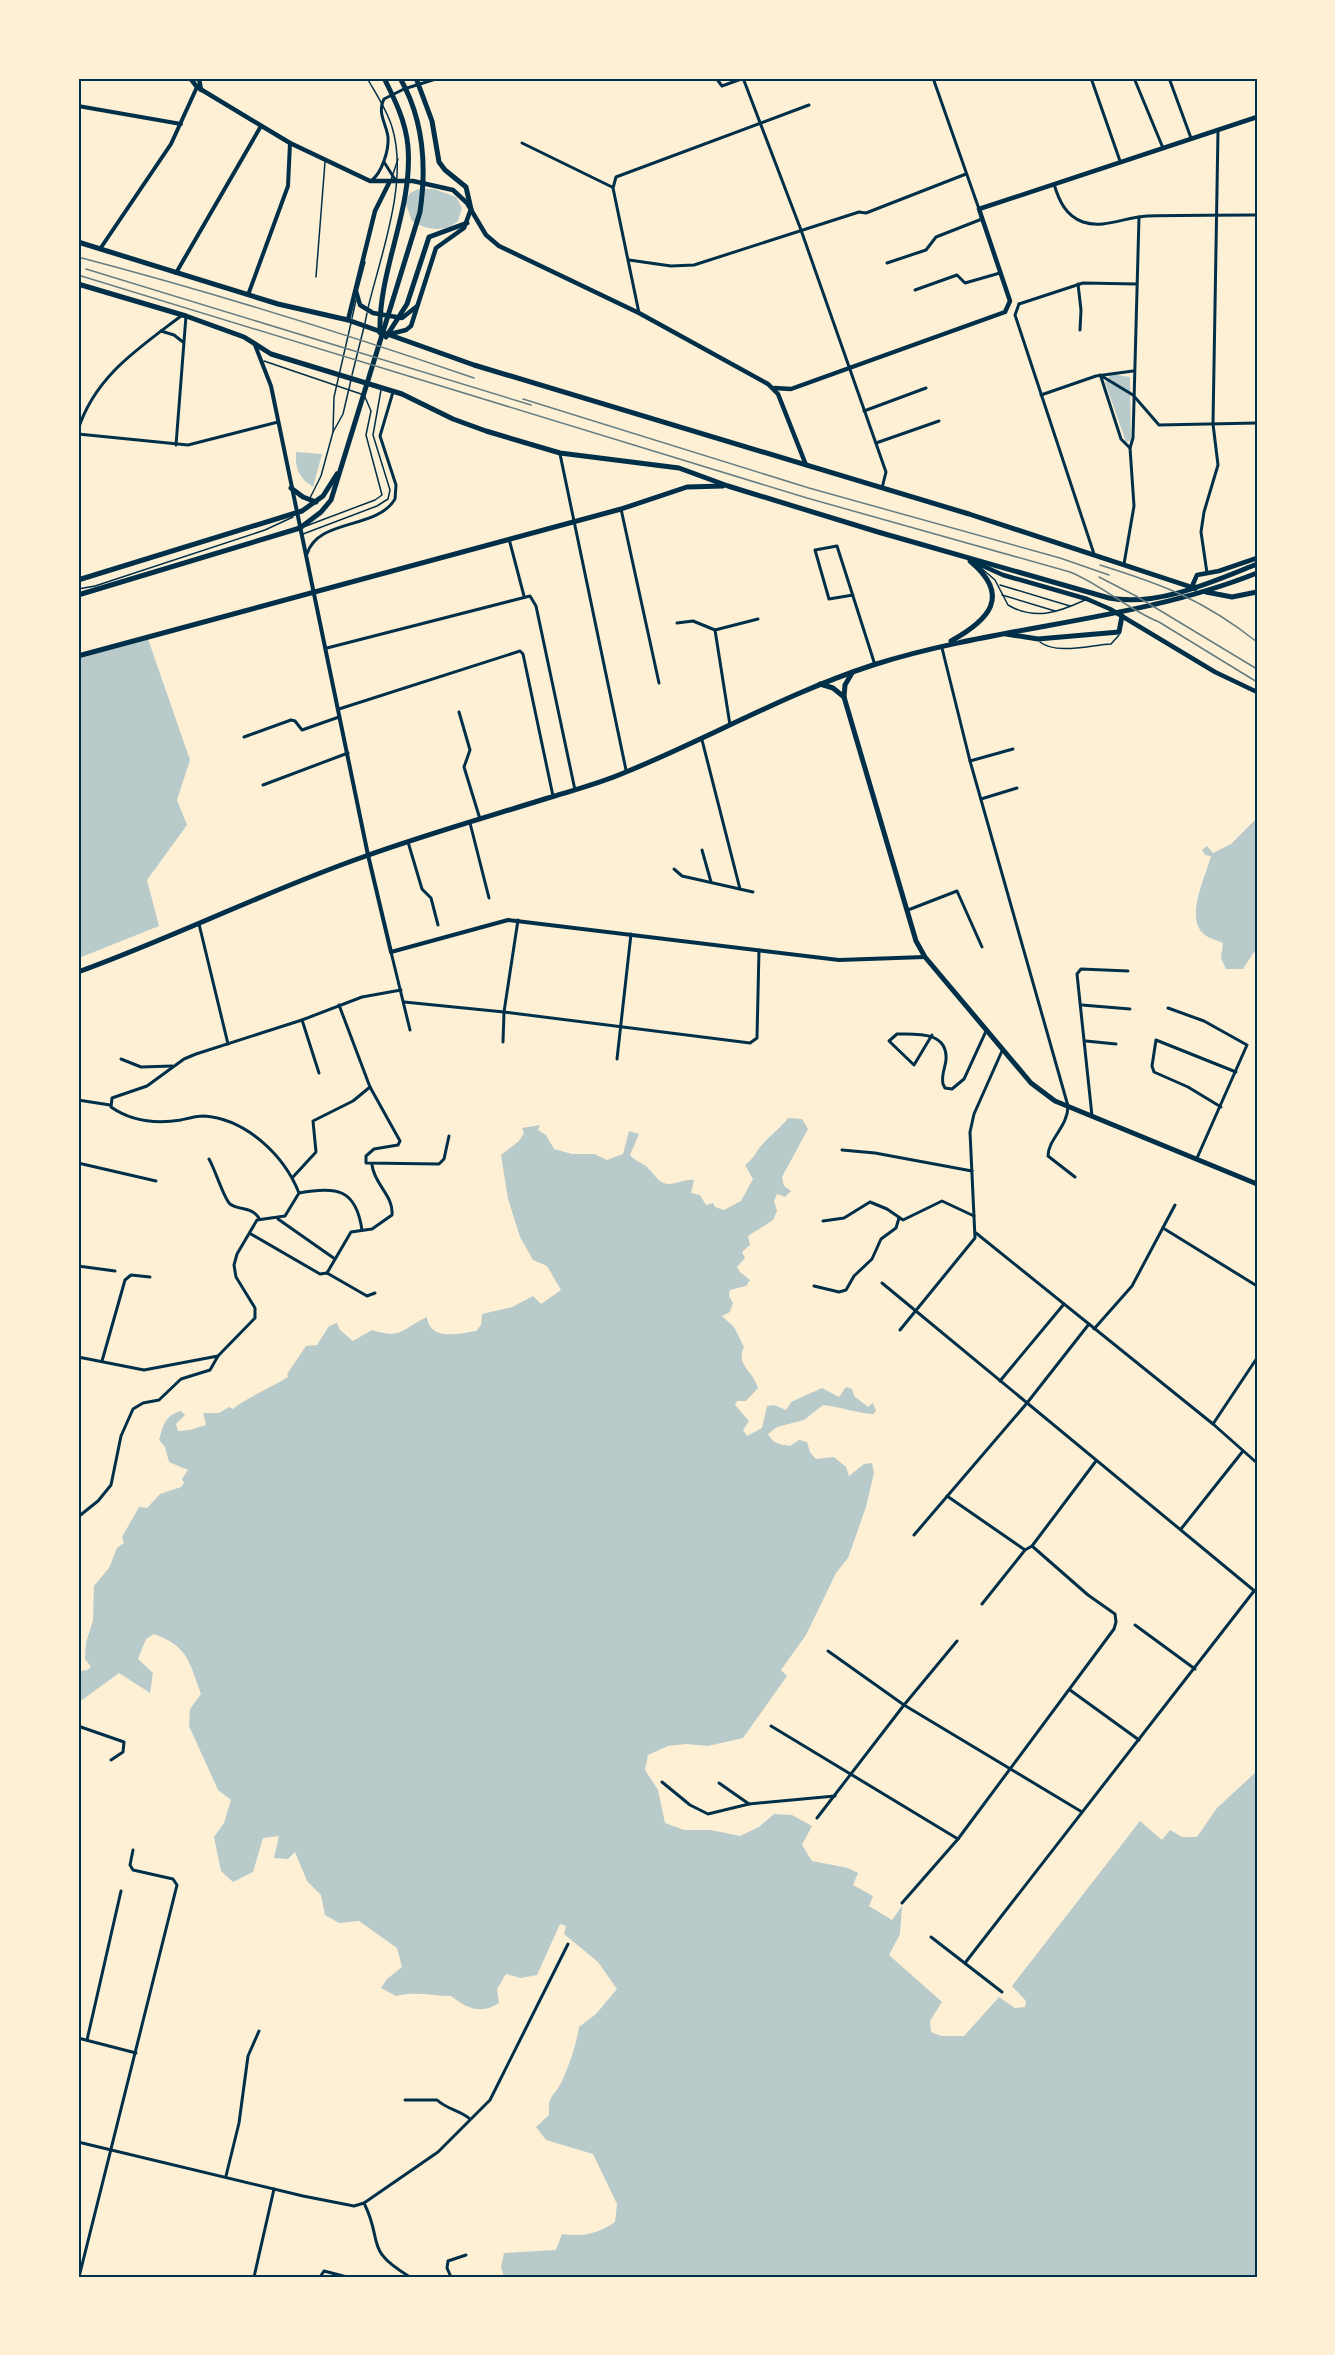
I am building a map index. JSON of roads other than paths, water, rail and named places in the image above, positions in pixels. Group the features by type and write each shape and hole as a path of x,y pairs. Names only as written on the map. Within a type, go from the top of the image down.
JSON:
{"main road":[{"path":"190,78 199,89 325,161 370,181 423,182 453,190 471,209"},
{"path":"199,78 199,89"},
{"path":"380,345 380,298 396,234 408,162 403,123 384,78"},
{"path":"78,596 277,535 300,531 328,503 380,345 420,212 424,184 420,126 400,78"},
{"path":"416,78 432,121 438,155 445,170 466,187 471,209 481,230 500,246 639,313 772,387 778,394 806,465"},
{"path":"772,387 791,389 1005,312 1010,306 1009,299 979,209 1257,117"},
{"path":"348,320 375,211 389,183"},
{"path":"389,334 409,328 436,249 467,223 471,209"},
{"path":"380,345 406,304 426,241 432,234 467,223"},
{"path":"78,242 248,295 348,320 474,365 882,488 1094,554 1195,589 1232,597 1257,592"},
{"path":"78,284 184,315 254,342 271,354 393,392 461,422 560,453 608,461 667,466 967,558 1109,598 1131,601 1198,587 1257,564"},
{"path":"356,288 360,305 373,313 402,318 417,306"},
{"path":"78,580 297,513 316,502 326,492 340,468"},
{"path":"78,656 314,590 621,509 687,487 728,486"},
{"path":"291,488 303,497 316,502"},
{"path":"271,522 277,525 277,535"},
{"path":"967,558 1003,575 1087,599 1122,616 1215,672 1257,692"},
{"path":"941,646 981,622 989,610 992,596 987,579 967,558"},
{"path":"1195,589 1195,576 1257,558"},
{"path":"78,972 200,924 272,891 368,855 627,772 819,684 853,672 941,646 1191,596 1257,573"},
{"path":"1005,633 1025,639 1038,639 1119,632 1122,616"},
{"path":"853,672 845,685 844,697 906,911 925,957 1036,1089 1068,1106 1257,1184"},
{"path":"819,684 833,688 844,697"}],"street":[{"path":"370,181 378,174 388,139 381,112 384,99 404,89 439,78"},
{"path":"716,78 720,86 743,78 801,230 876,444 885,472 882,488"},
{"path":"933,78 979,209"},
{"path":"1091,78 1120,162"},
{"path":"1134,78 1163,148"},
{"path":"1170,78 1192,139"},
{"path":"100,249 156,167 199,89"},
{"path":"639,313 613,188 614,180 620,175 809,105"},
{"path":"78,106 181,124"},
{"path":"176,273 261,126"},
{"path":"1207,573 1201,532 1204,512 1218,465 1213,424 1218,131"},
{"path":"248,295 288,186 290,142"},
{"path":"522,143 613,188"},
{"path":"383,160 397,182"},
{"path":"629,260 671,266 694,265 858,212 866,213 966,174"},
{"path":"1054,184 1064,208 1081,222 1104,224 1139,217 1257,215"},
{"path":"1124,565 1134,506 1130,448 1133,438 1133,371 1139,217"},
{"path":"887,263 926,250 934,238 982,219"},
{"path":"915,290 957,275 965,283 1000,273"},
{"path":"1009,299 1019,304 1078,284 1137,285"},
{"path":"1078,284 1081,310 1080,330"},
{"path":"1019,304 1015,315 1094,554"},
{"path":"1005,312 1015,315"},
{"path":"184,315 110,374 95,393 78,432 176,445 206,442 278,422"},
{"path":"176,445 184,315"},
{"path":"161,332 174,335 183,342"},
{"path":"254,342 271,386 368,855 410,1030"},
{"path":"1041,394 1100,375 1133,371"},
{"path":"1100,375 1133,395 1159,425 1257,423"},
{"path":"1100,375 1122,439 1130,448"},
{"path":"864,411 926,388"},
{"path":"306,559 310,546 317,538 385,510 395,499 396,485 380,436 393,392"},
{"path":"876,444 939,421"},
{"path":"560,453 627,772"},
{"path":"621,509 659,683"},
{"path":"509,538 524,596"},
{"path":"854,595 829,599 815,550 837,545 854,595 875,665"},
{"path":"327,648 524,596 533,598 575,790"},
{"path":"677,623 693,621 715,630 758,618"},
{"path":"715,630 730,725"},
{"path":"941,646 970,761 1068,1106 1065,1124 1048,1152 1051,1160 1075,1177"},
{"path":"339,709 517,651 523,654 553,796"},
{"path":"459,712 470,750 465,767 480,820"},
{"path":"244,737 291,720 303,730 340,717"},
{"path":"701,738 740,889"},
{"path":"970,761 1013,749"},
{"path":"263,785 348,753"},
{"path":"981,799 1017,788"},
{"path":"470,823 489,898"},
{"path":"408,842 422,889 431,898 438,925"},
{"path":"702,850 711,882"},
{"path":"674,869 682,876 753,892"},
{"path":"906,911 957,891 982,947"},
{"path":"391,952 499,922 518,920 846,961 925,957"},
{"path":"503,1042 504,1011 518,920"},
{"path":"200,924 228,1044"},
{"path":"617,1059 631,933"},
{"path":"404,1002 504,1011 750,1043 756,1041 759,950"},
{"path":"1092,1116 1086,1041 1077,974 1081,969 1128,971"},
{"path":"110,1105 113,1096 147,1086 190,1056 302,1020 370,994 402,990"},
{"path":"339,1005 370,1087 400,1142 398,1145 368,1153 366,1162 372,1165 439,1164 444,1159 449,1136"},
{"path":"1082,1005 1130,1010"},
{"path":"1168,1008 1204,1021 1247,1044 1197,1160"},
{"path":"302,1020 320,1073"},
{"path":"932,1035 914,1065 889,1041 897,1034 932,1035 944,1049 946,1058 942,1080 945,1088 952,1089 961,1084 986,1030"},
{"path":"1221,1107 1188,1087 1154,1072 1152,1066 1156,1040 1236,1072"},
{"path":"1086,1041 1116,1044"},
{"path":"900,1330 970,1247 976,1233 972,1124 1003,1050"},
{"path":"121,1059 150,1068 174,1066"},
{"path":"293,1177 316,1152 313,1121 353,1101 370,1087"},
{"path":"78,1100 110,1105 133,1119 173,1121 205,1116 246,1129 258,1137 293,1177 299,1193 290,1211 277,1218 259,1218 251,1209 235,1206 226,1200 209,1159"},
{"path":"842,1150 875,1153 972,1171"},
{"path":"78,1163 156,1181"},
{"path":"327,1273 347,1235 354,1230 377,1227 393,1213 392,1203 374,1175 372,1165"},
{"path":"299,1193 318,1191 345,1194 357,1204 362,1230"},
{"path":"823,1221 844,1218 869,1202 906,1220 941,1201 974,1216"},
{"path":"1094,1329 1132,1286 1175,1205"},
{"path":"78,1517 98,1501 111,1485 121,1436 133,1409 143,1403 159,1400 181,1378 210,1370 218,1356 255,1318 253,1302 234,1271 237,1254 259,1218"},
{"path":"277,1218 335,1259"},
{"path":"814,1286 839,1292 846,1290 854,1275 872,1259 881,1239 896,1228 899,1218"},
{"path":"1163,1228 1257,1287"},
{"path":"976,1233 1213,1424 1257,1463"},
{"path":"251,1234 320,1274 327,1273 367,1296 375,1293"},
{"path":"78,1266 115,1271"},
{"path":"102,1362 125,1280 131,1275 150,1276"},
{"path":"882,1283 1256,1592 965,1963"},
{"path":"1000,1381 1065,1304"},
{"path":"914,1535 1027,1403 1089,1324"},
{"path":"78,1357 144,1370 218,1356"},
{"path":"1213,1424 1257,1358"},
{"path":"1181,1529 1243,1451"},
{"path":"982,1604 1025,1550 1032,1546 1096,1461"},
{"path":"947,1496 1025,1550"},
{"path":"902,1903 958,1839 1114,1629 1116,1617 1032,1546"},
{"path":"1135,1625 1196,1669"},
{"path":"817,1818 904,1705 957,1641"},
{"path":"828,1651 904,1705 1082,1812"},
{"path":"1070,1690 1139,1740"},
{"path":"78,1726 124,1742 123,1752 111,1760"},
{"path":"771,1726 958,1839"},
{"path":"662,1782 690,1805 708,1814 749,1804 835,1796"},
{"path":"719,1783 749,1804"},
{"path":"79,2277 177,1885 172,1879 133,1870 130,1865 134,1850"},
{"path":"87,2040 121,1891"},
{"path":"931,1937 1002,1992"},
{"path":"78,2142 274,2189 354,2206 364,2203 438,2152 495,2091 509,2058 532,2020 568,1944"},
{"path":"226,2176 239,2122 248,2056 259,2031"},
{"path":"78,2038 136,2053"},
{"path":"405,2100 437,2100 445,2107 460,2110 470,2120"},
{"path":"254,2277 274,2189"},
{"path":"364,2203 370,2216 375,2245 381,2255 387,2264 410,2277"},
{"path":"451,2277 447,2268 448,2261 466,2255"},
{"path":"320,2277 322,2271 347,2277"}],"lane":[{"path":"333,432 342,418 392,204 398,159 392,125 367,78"},
{"path":"79,588 95,586 265,530 291,518 306,504 316,487 333,432 334,397 356,298 376,216 398,159"},
{"path":"316,277 325,161"},
{"path":"261,360 356,392 365,397 370,408 366,435 383,490 381,496 300,531"},
{"path":"300,531 377,506 388,499 390,490 373,435 381,389"},
{"path":"967,558 988,573 999,585 1001,594 1009,606 1026,612 1039,615 1071,607 1087,599"},
{"path":"999,585 1071,607"},
{"path":"1001,594 1057,611"},
{"path":"1038,639 1051,647 1111,644 1117,639 1119,632"}],"railway":[{"path":"78,257 277,314 474,378"},
{"path":"86,269 531,405"},
{"path":"78,275 807,498 1070,572 1093,583 1257,682"},
{"path":"523,399 809,488 1060,558 1109,575"},
{"path":"1100,565 1183,595 1238,627 1257,642"},
{"path":"1099,577 1136,596 1257,669"}]}
